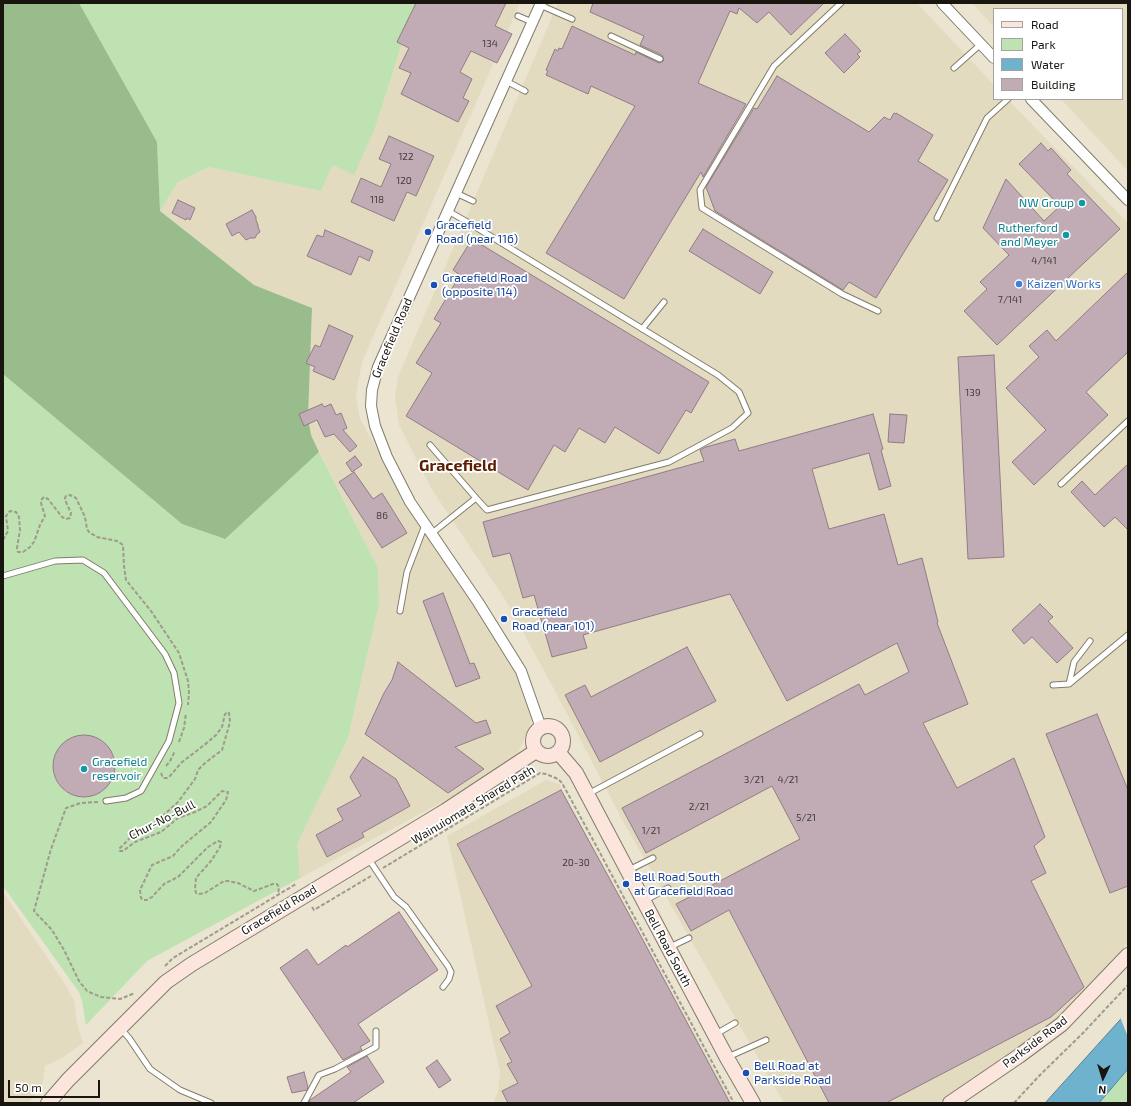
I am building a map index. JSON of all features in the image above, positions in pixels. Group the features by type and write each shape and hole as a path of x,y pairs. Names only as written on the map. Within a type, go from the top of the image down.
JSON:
{"main road":[{"path":"551,726 560,732 563,743 558,752 547,756 541,755 536,751 533,741 536,731 541,728 551,726"},
{"name":"Gracefield Road","path":"48,1103 68,1080 166,982 192,964 445,810 536,751"},
{"name":"Bell Road South","path":"558,752 576,773 727,1058 753,1103"},
{"name":"Parkside Road","path":"950,1103 1062,1024 1128,955"}],"street":[{"path":"942,3 993,57"},
{"name":"Gracefield Road","path":"540,4 378,367 372,390 371,406 375,426 387,457 410,502 478,602 521,672 541,728"},
{"path":"1032,100 1128,200"}],"lane":[{"path":"841,3 774,66 700,190 702,208 829,286 878,311"},
{"path":"540,4 572,19"},
{"path":"518,16 532,22"},
{"path":"611,36 660,59"},
{"path":"954,68 981,44"},
{"path":"506,82 525,91"},
{"path":"937,218 988,118 1007,100"},
{"path":"456,193 473,201"},
{"path":"430,445 487,510 669,462 732,428 748,413 739,392 724,380 448,211"},
{"path":"642,329 664,302"},
{"path":"1061,484 1128,421"},
{"path":"431,534 476,498"},
{"path":"400,611 407,572 425,525"},
{"path":"3,576 55,561 83,560 104,573 165,654 174,673 178,703 169,741 140,791 126,798 106,801"},
{"path":"1053,684 1069,684 1128,635"},
{"path":"1069,684 1074,662 1090,641"},
{"path":"587,794 700,734"},
{"path":"367,857 394,898 406,907 448,966 450,972 449,979 443,987"},
{"path":"627,871 653,858"},
{"path":"643,901 668,888"},
{"path":"668,947 689,938"},
{"path":"715,1034 735,1023"},
{"path":"120,1028 129,1038 150,1069 180,1090 211,1103"},
{"path":"304,1103 319,1075 335,1070 376,1047 376,1030"},
{"path":"727,1058 766,1040"}],"path":[{"path":"3,540 8,531 7,514 10,511 14,511 18,514 20,521 17,550 21,552 27,550 36,538 40,525 45,516 41,503 42,498 48,499 62,517 68,519 71,514 65,500 66,496 70,495 76,498 82,509 89,532 97,537 117,541 122,544 124,548 126,580 151,611 176,646 187,676 189,703 184,728 177,745"},
{"name":"Chur-No-Bull","path":"176,748 170,761 162,771 161,774 163,778 170,776 181,763 208,742 222,727 225,714 228,712 229,713 230,722 222,750 198,770 195,779 178,802 155,823 132,836 119,849 120,851 123,851 135,842 161,832 178,818 207,806 220,792 225,790 228,792 226,800 211,822 182,846 173,856 152,865 140,890 141,898 143,900 148,900 164,884 178,877 208,847 218,841 221,842 220,847 211,861 196,878 196,893 205,893 228,880 254,891 277,884 279,887 278,895"},
{"name":"Wainuiomata Shared Path","path":"310,904 314,910 540,773 552,776 562,784 734,1103"},
{"path":"520,776 524,782"},
{"path":"106,801 81,803 66,808 51,849 34,911 52,930 64,950 79,981 87,991 101,997 120,998 136,993"},
{"path":"1014,1103 1039,1076 1089,1028 1128,985"}],"shaded area":[{"path":"415,3 520,3 362,362 356,394 360,419 387,466 523,682 533,718 519,751 506,768 300,878 296,844 348,738 379,604 378,568 311,435 308,418 312,308 254,285 160,211 178,182 209,167 321,191 333,165 375,128"},
{"path":"558,3 917,3 993,84 993,100 1008,100 1128,223 1128,942 1063,1015 1010,1055 938,1103 784,1103 625,825 506,601 431,488 399,425 395,397 398,377"},
{"path":"972,3 1128,3 1128,171 1062,100 1123,100 1123,8 993,8 993,26"},
{"path":"546,780 559,784 732,1103 493,1103 498,1092 500,1072 447,836"},
{"path":"3,892 63,981 74,1000 77,1023 83,1043 62,1058 45,1066 43,1082 29,1103 3,1103"}],"green space":[{"path":"3,3 79,3 157,142 160,211 254,285 312,308 308,418 311,435 319,452 225,539 182,524 3,374"},
{"path":"79,3 415,3 375,128 354,175 333,165 321,191 209,167 178,182 160,211 157,142"},
{"path":"3,374 182,524 224,539 319,452 378,568 379,604 348,738 297,844 300,878 147,961 86,1025 79,992 3,886","holes":["85,735 100,739 106,744 114,757 115,765 112,780 102,792 88,797 80,797 66,792 60,786 53,773 53,763 58,749 64,743 77,736"]},
{"path":"1128,1069 1128,1103 1099,1103"}],"water":[{"path":"1128,1011 1128,1069 1099,1103 1045,1103"}],"pier":[{"path":"1126,1010 1128,1016 1128,1037 1120,1017"}],"building":[{"path":"416,3 506,3 495,26 512,34 497,63 471,51 460,72 472,79 463,98 469,101 458,122 401,94 411,73 399,68 409,48 397,42"},
{"path":"593,3 824,3 791,35 769,12 757,23 739,8 737,14 730,11 698,83 746,104 703,177 701,172 624,299 546,253 635,106 591,86 588,94 546,75 548,71 546,70 555,49 558,51 559,48 562,49 572,26 635,55 636,52 659,63 664,60 662,55 640,45 644,36 590,12"},
{"path":"845,34 861,51 857,54 860,57 844,73 825,53"},
{"path":"777,76 869,132 884,117 890,120 894,113 896,113 933,135 918,161 948,180 876,298 849,282 843,290 715,211 706,187 754,108 757,109"},
{"path":"389,136 434,156 416,196 407,192 394,221 351,202 361,178 381,187 391,164 379,159"},
{"path":"1041,143 1048,151 1051,148 1071,170 1067,174 1120,229 997,345 964,311 987,289 980,282 1009,255 983,228 1006,179 1044,221 1060,206 1019,164"},
{"path":"178,200 195,208 190,220 187,218 186,220 172,213"},
{"path":"252,210 256,217 260,232 255,238 246,240 239,232 232,236 226,224"},
{"path":"703,229 773,272 760,294 689,251"},
{"path":"325,230 373,251 369,261 359,256 351,275 307,256 317,235 323,237"},
{"path":"472,239 709,382 691,413 686,410 659,454 615,427 605,443 579,428 565,452 554,445 528,490 406,416 432,373 416,363 441,323 434,319 460,275 453,270"},
{"path":"1128,272 1128,352 1086,392 1108,415 1034,485 1012,462 1046,430 1006,388 1039,357 1029,346 1047,330 1056,341"},
{"path":"329,325 353,336 334,380 313,371 315,367 306,363 315,345 320,347"},
{"path":"994,355 1004,557 968,559 958,357"},
{"path":"322,404 324,407 331,404 336,415 341,413 347,428 343,430 357,446 350,452 334,434 325,437 317,420 304,426 299,414"},
{"path":"873,414 883,449 881,450 891,486 879,490 869,453 812,469 829,529 884,514 898,565 922,558 937,623 968,704 923,723 957,788 1014,758 1045,837 1034,846 1046,873 1031,881 1084,987 1051,1017 886,1103 829,1103 729,910 691,931 676,904 800,839 772,786 646,853 622,808 859,684 865,695 909,672 897,643 787,701 730,594 583,635 587,648 552,657 534,595 523,598 510,553 493,557 483,522 704,461 700,450 706,447 735,439 739,451"},
{"path":"890,414 907,415 904,443 888,442"},
{"path":"355,456 362,465 352,472 346,463"},
{"path":"1128,464 1128,530 1115,517 1104,527 1071,492 1082,481 1095,495"},
{"path":"354,472 373,499 382,493 407,533 382,548 339,482"},
{"path":"443,593 470,664 474,663 480,678 456,687 423,601"},
{"path":"1040,604 1053,617 1048,621 1073,648 1057,663 1032,637 1024,644 1012,630"},
{"path":"687,647 716,701 600,762 565,695 585,685 591,697"},
{"path":"398,662 476,723 486,720 491,733 455,747 484,769 448,793 365,734 384,693 392,680"},
{"path":"1097,714 1128,790 1128,886 1110,893 1046,734"},
{"name":"Gracefield reservoir","path":"78,735 90,735 106,744 113,754 115,766 113,778 106,788 90,797 78,797 67,792 58,783 53,772 53,760 58,749 67,740"},
{"path":"363,757 396,779 410,806 362,833 364,837 327,857 316,835 343,820 337,809 361,796 350,777"},
{"path":"561,790 730,1103 508,1103 502,1091 518,1083 507,1064 512,1062 500,1039 510,1033 496,1006 532,986 457,844"},
{"path":"399,912 438,970 358,1024 370,1041 360,1047 362,1050 343,1060 280,968 307,949 318,965 346,945 347,947"},
{"path":"367,1056 384,1082 353,1103 309,1103 310,1100 351,1072 347,1067"},
{"path":"437,1060 451,1080 439,1088 426,1068"},
{"path":"304,1072 308,1087 307,1090 292,1093 287,1077"}],"place":[{"name":"NW Group","path":"1082,203"},
{"name":"Gracefield Road (near 116)","path":"428,232"},
{"name":"Rutherford and Meyer","path":"1066,235"},
{"name":"Kaizen Works","path":"1019,284"},
{"name":"Gracefield Road (opposite 114)","path":"434,285"},
{"name":"Gracefield Road (near 101)","path":"504,619"},
{"name":"Gracefield reservoir","path":"84,769"},
{"name":"Bell Road South at Gracefield Road","path":"626,884"},
{"name":"Bell Road at Parkside Road","path":"746,1073"}],"district":[{"name":"Gracefield","path":"458,466"}]}
